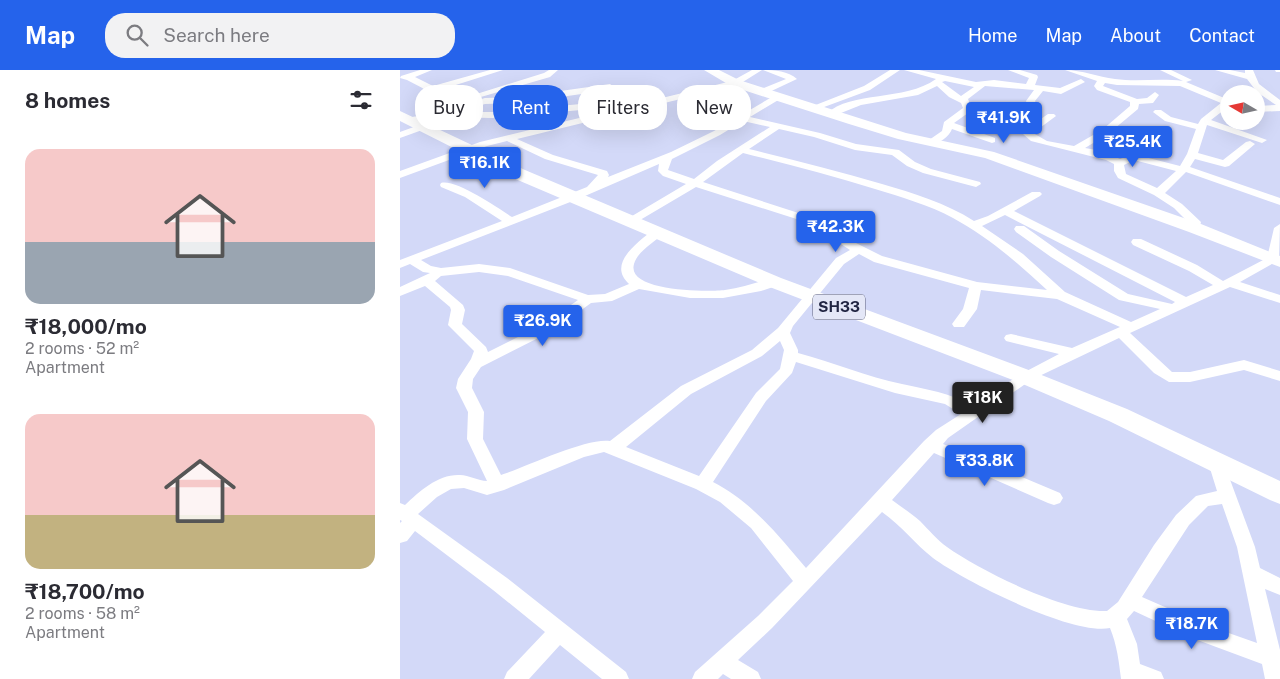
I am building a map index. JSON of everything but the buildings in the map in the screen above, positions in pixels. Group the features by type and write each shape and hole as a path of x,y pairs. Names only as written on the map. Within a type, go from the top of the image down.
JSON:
{"main road":[{"name":"SH33","path":"413,122 519,174 581,194 657,233 774,282 1026,377 1118,415 1280,492"}],"street":[{"path":"404,78 428,70"},
{"path":"466,70 493,86"},
{"path":"448,85 499,70"},
{"path":"513,85 547,75 554,70"},
{"path":"710,70 735,83 830,114 932,142 989,155 1195,228 1277,254"},
{"path":"667,100 735,83 758,70"},
{"path":"762,92 793,79 767,70"},
{"path":"813,108 867,88 896,70"},
{"path":"908,70 941,80 979,84 998,83 1040,89 1061,90 1081,82"},
{"path":"998,83 1015,70 1034,77 1029,88"},
{"path":"1069,70 1128,83 1175,82 1191,86 1220,99"},
{"path":"1164,70 1195,83 1191,86"},
{"path":"1219,70 1250,74 1267,96 1280,104"},
{"path":"404,78 421,85"},
{"path":"1103,79 1098,86 1100,88 1136,102 1150,101 1155,95"},
{"path":"830,114 858,103 908,96 941,80"},
{"path":"941,80 948,93 967,103 967,110"},
{"path":"962,99 981,87 979,84"},
{"path":"1024,122 1034,110 1030,101 1040,89"},
{"path":"483,101 518,100 578,91"},
{"path":"751,113 777,97"},
{"path":"1075,149 1105,132 1135,107 1136,102"},
{"path":"483,115 578,107"},
{"path":"1158,192 1178,177 1184,169 1192,155 1204,123 1214,111 1220,108"},
{"path":"932,142 946,132 947,124 967,110 1004,119"},
{"path":"1172,110 1204,123 1262,140"},
{"path":"1158,112 1168,120 1204,123"},
{"path":"1051,116 1030,130 1028,135 1042,142 1098,154 1119,163 1133,157 1184,169 1280,202"},
{"path":"751,120 817,135 854,147 895,152 922,169 976,184"},
{"path":"400,176 467,149 578,121"},
{"path":"947,124 992,140"},
{"path":"631,221 697,182 778,126"},
{"path":"406,262 581,194 622,174 668,157 722,130"},
{"path":"508,138 549,157 603,173 601,178 581,194"},
{"path":"1192,155 1225,164 1250,144"},
{"path":"741,150 831,172 941,208 973,225 1019,257 1060,295 1125,328 1159,370 1169,377 1190,377 1244,366 1280,376"},
{"path":"668,157 663,166 663,171 673,176 697,182 813,221 858,250 878,259 976,286 1060,295"},
{"path":"1119,163 1119,171 1122,176 1158,192 1191,217 1195,222 1195,228"},
{"path":"445,185 469,195 511,221"},
{"path":"973,225 1002,213 1036,194"},
{"path":"1002,213 1124,297 1179,305"},
{"path":"1002,213 1102,258 1179,305"},
{"path":"1277,254 1280,228"},
{"path":"638,285 627,274 626,267 630,258 657,233"},
{"path":"1137,242 1226,285 1280,299"},
{"path":"612,448 686,390 757,353 785,329 792,317 840,261 858,250"},
{"path":"703,679 805,581 942,434 1026,377 1073,352 1125,328 1226,285 1277,254"},
{"path":"406,262 441,272 479,268 497,269 535,279 587,299 608,298 638,285 693,294 725,295 754,290 774,282"},
{"path":"400,292 441,272"},
{"path":"426,280 456,305 458,310 455,325 482,350 481,357 464,381 464,388 477,417 474,426 475,439 498,485"},
{"path":"959,324 970,309 976,286"},
{"path":"477,363 554,324 587,299"},
{"path":"702,484 761,397 787,370 791,350 785,340 785,329"},
{"path":"1011,338 1073,352"},
{"path":"790,356 823,364 900,389 943,397 972,413"},
{"path":"930,445 1054,498"},
{"path":"400,536 407,514 440,486 460,481 488,488 540,466 604,446 702,484 726,496 741,508 805,581"},
{"path":"1216,462 1246,548 1276,679"},
{"path":"880,501 903,517 940,553 977,575 1047,606 1084,617 1105,620 1116,617 1130,600 1172,534 1192,508 1206,499 1228,497"},
{"path":"407,514 500,584 618,679"},
{"path":"1251,572 1280,587"},
{"path":"1130,600 1201,634 1271,657"},
{"path":"1116,617 1127,644 1131,674 1153,679"},
{"path":"515,679 559,632"},
{"path":"722,662 750,679"}]}
